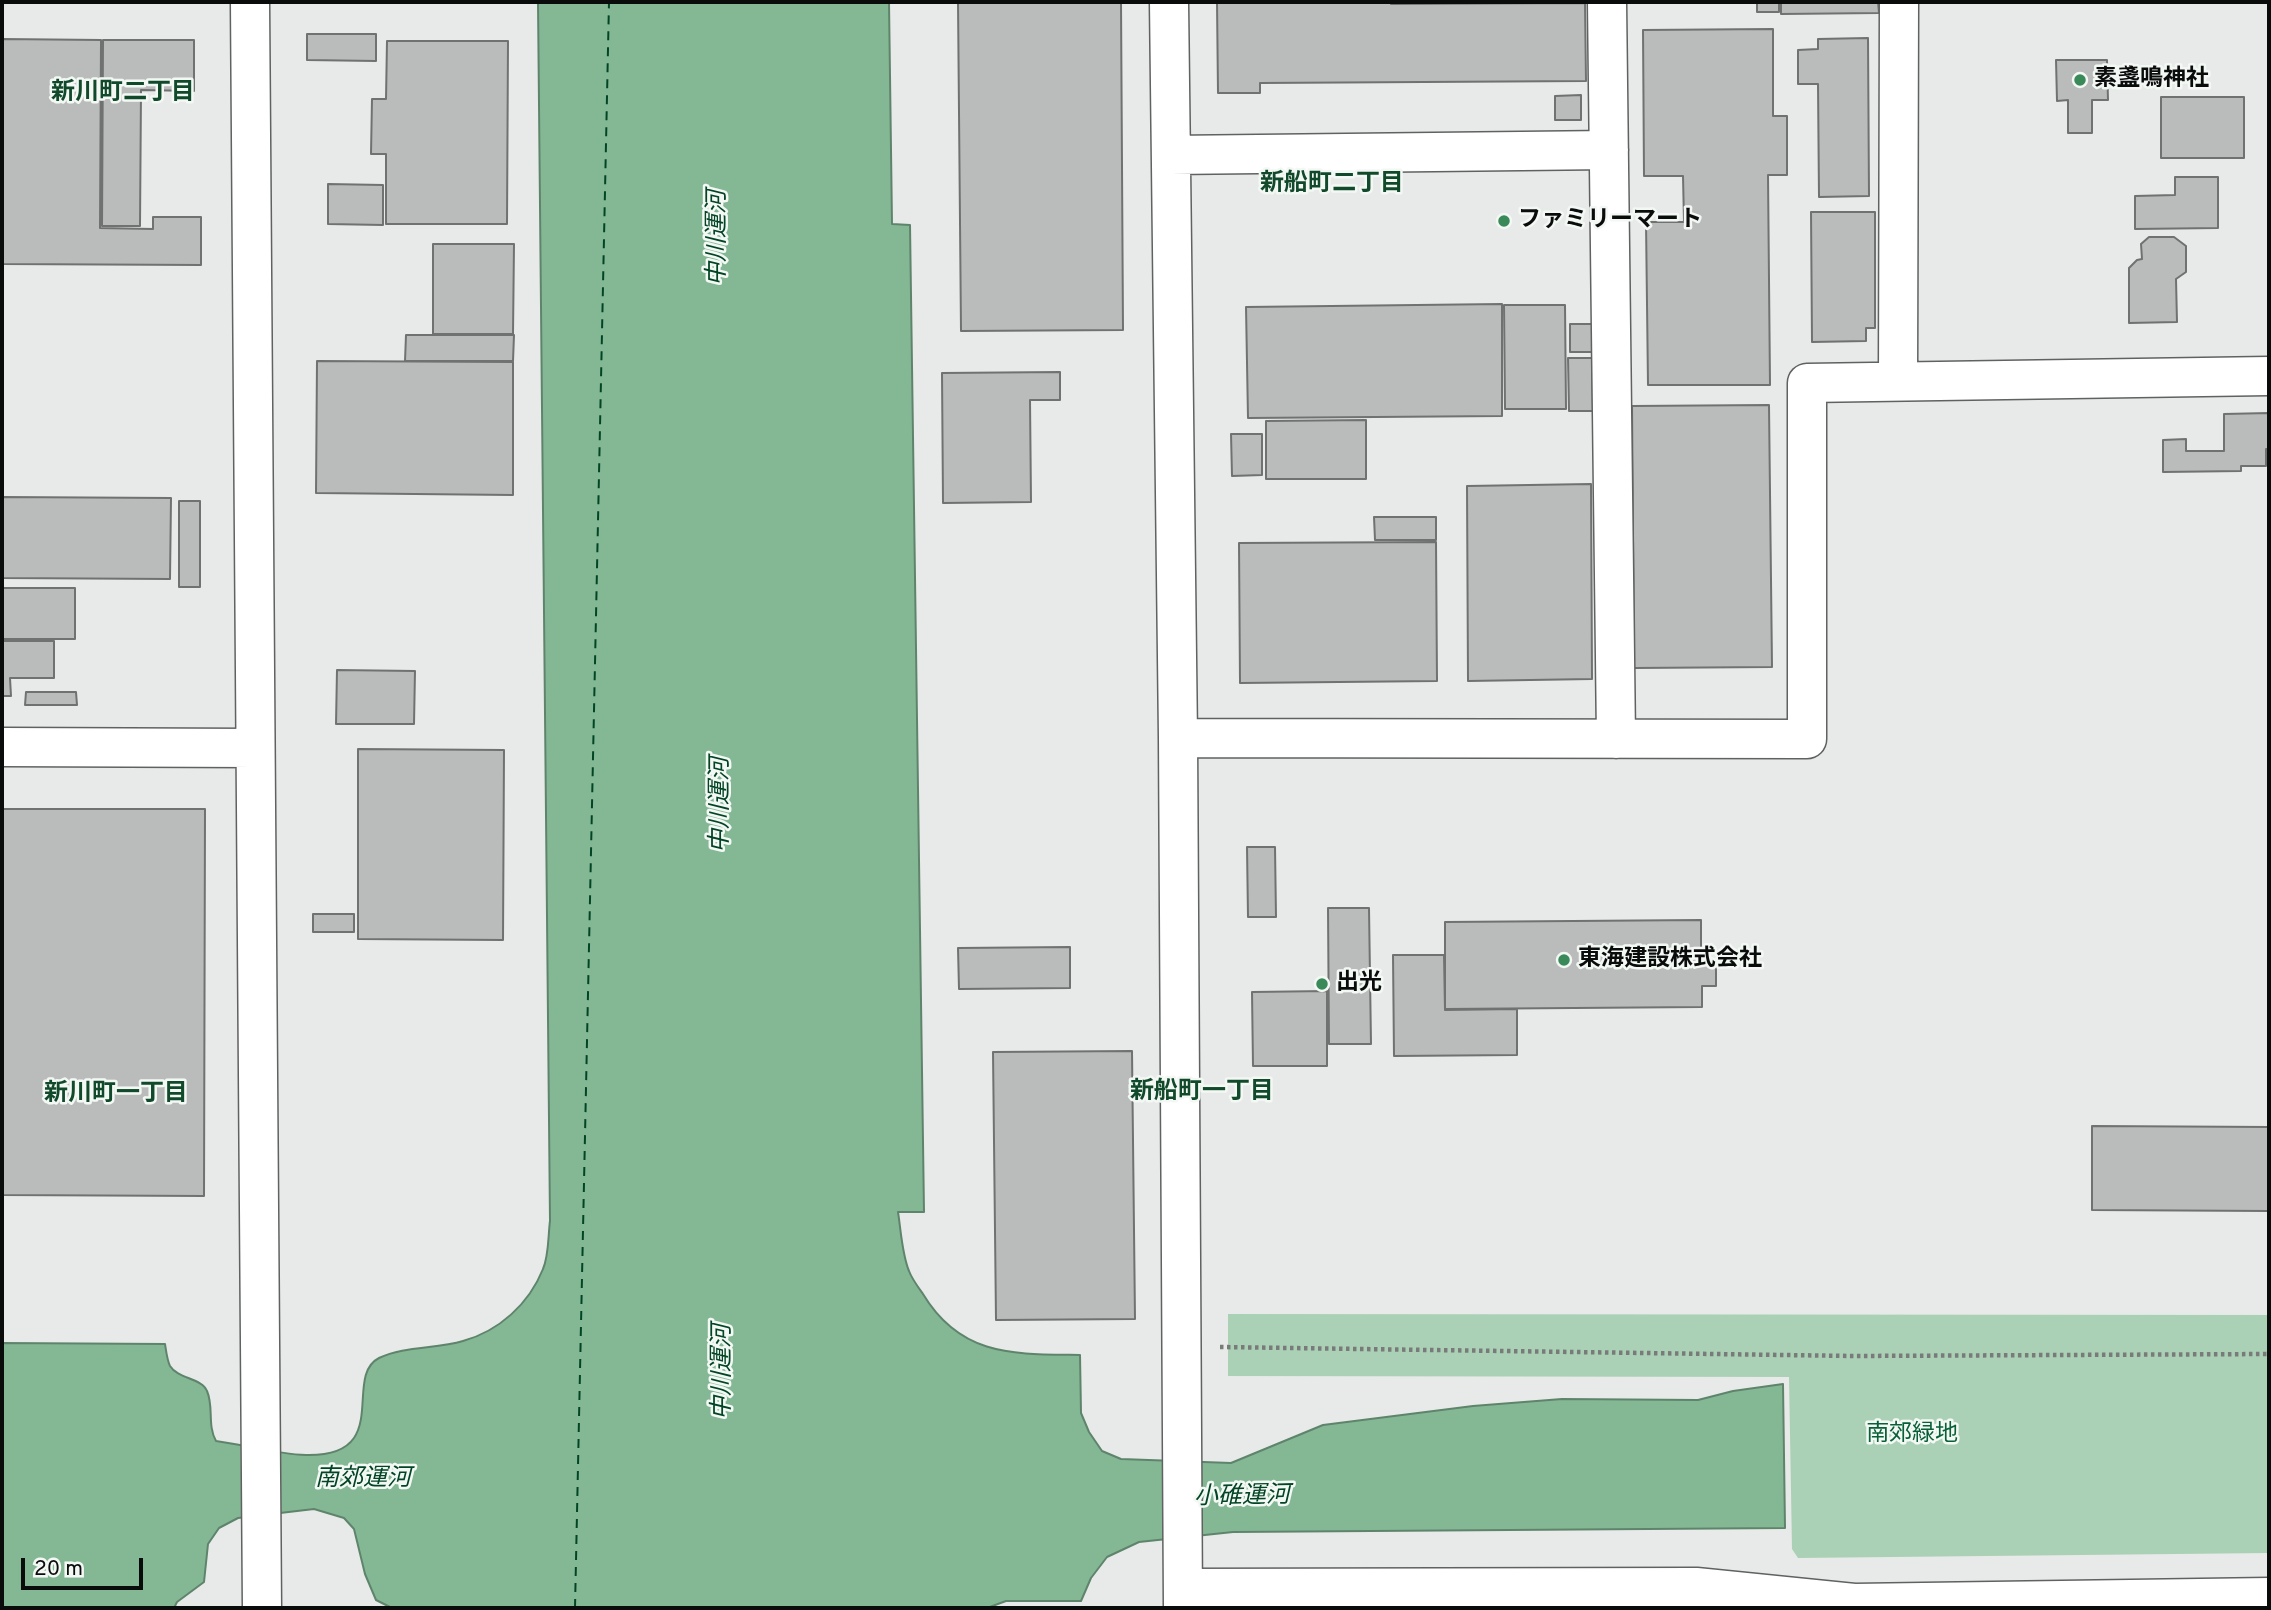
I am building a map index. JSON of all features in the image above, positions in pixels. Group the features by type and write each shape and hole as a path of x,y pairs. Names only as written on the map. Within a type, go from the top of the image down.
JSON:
{"street":[{"path":"250,2 262,1608"},
{"path":"1170,2 1183,1585 1696,1587 1854,1603 2269,1597"},
{"path":"1607,2 1616,739"},
{"path":"1898,381 1899,2"},
{"path":"1171,155 1609,150"},
{"path":"1178,738 1807,738 1807,383 2269,376"},
{"path":"2,747 255,748"}],"path":[{"path":"1181,1346 1854,1356 2269,1354"}],"green space":[{"name":"南郊緑地","path":"1228,1314 2269,1315 2269,1553 1798,1558 1792,1549 1789,1377 1228,1376"}],"water":[{"path":"538,2 889,2 892,224 910,225 924,1212 898,1212 909,1271 938,1315 954,1330 991,1348 1033,1354 1080,1355 1081,1413 1089,1432 1102,1451 1121,1459 1231,1463 1323,1425 1473,1406 1562,1399 1698,1400 1733,1391 1783,1384 1785,1528 1233,1532 1139,1542 1107,1557 1091,1578 1081,1601 1006,1601 987,1608 392,1608 376,1600 365,1574 354,1529 344,1518 314,1509 238,1518 219,1528 208,1544 204,1582 177,1602 174,1608 2,1608 2,1343 165,1344 170,1366 178,1374 200,1383 207,1391 216,1441 295,1454 333,1452 349,1443 358,1430 364,1381 369,1368 379,1358 399,1351 463,1341 489,1330 521,1305 530,1294 545,1264 550,1221"}],"building":[{"path":"958,2 1121,2 1123,330 961,331"},
{"path":"1217,2 1585,3 1586,81 1260,83 1260,93 1218,93"},
{"path":"1757,2 1779,2 1779,12 1757,12"},
{"path":"1781,2 1878,2 1879,13 1781,14"},
{"path":"1773,29 1773,116 1787,116 1787,175 1768,175 1770,385 1648,385 1646,222 1684,222 1683,176 1644,176 1643,30"},
{"path":"307,34 376,34 376,61 307,60"},
{"path":"1868,38 1869,196 1819,197 1818,84 1798,84 1798,50 1818,49 1818,39"},
{"path":"2,39 101,40 100,228 153,229 153,217 201,217 201,265 2,264"},
{"path":"103,40 194,40 194,91 141,90 140,226 102,226"},
{"path":"387,41 508,41 507,224 386,224 386,154 371,154 372,99 386,99"},
{"path":"2056,60 2107,60 2108,100 2092,100 2092,133 2068,133 2068,100 2057,101"},
{"path":"1581,95 1581,120 1555,120 1555,96"},
{"path":"2161,97 2244,97 2244,158 2161,158"},
{"path":"2175,177 2218,177 2218,228 2135,229 2135,196 2175,195"},
{"path":"328,184 383,185 383,225 328,224"},
{"path":"1811,212 1875,212 1875,328 1866,328 1866,341 1812,342"},
{"path":"2149,237 2174,237 2186,246 2186,272 2176,279 2177,322 2129,323 2129,268 2142,259 2141,244"},
{"path":"433,244 514,244 513,334 433,334"},
{"path":"1502,304 1502,416 1248,418 1246,307"},
{"path":"1504,305 1565,305 1566,409 1505,409"},
{"path":"1570,324 1594,324 1594,352 1570,352"},
{"path":"406,335 514,335 513,361 405,361"},
{"path":"1568,358 1592,358 1593,411 1569,411"},
{"path":"317,361 513,362 513,495 316,493"},
{"path":"1060,372 1060,400 1030,400 1031,502 943,503 942,373"},
{"path":"1769,405 1772,667 1634,668 1632,406"},
{"path":"2269,413 2266,466 2241,466 2241,471 2163,472 2163,440 2186,439 2186,451 2224,451 2224,414"},
{"path":"1366,420 1366,479 1266,479 1266,421"},
{"path":"1231,434 1262,434 1262,475 1232,476"},
{"path":"1591,484 1592,679 1468,681 1467,486"},
{"path":"2,497 171,498 170,579 2,578"},
{"path":"179,501 200,501 200,587 179,587"},
{"path":"1374,517 1436,517 1436,540 1375,540"},
{"path":"1436,542 1437,681 1240,683 1239,543"},
{"path":"2,588 75,588 75,639 2,639"},
{"path":"2,641 54,641 54,678 10,678 11,696 2,696"},
{"path":"337,670 415,671 414,724 336,724"},
{"path":"26,692 76,692 77,705 25,705"},
{"path":"358,749 504,750 503,940 358,939"},
{"path":"2,809 205,809 204,1196 2,1195"},
{"path":"1247,847 1275,847 1276,917 1248,917"},
{"path":"1328,908 1369,908 1371,1044 1329,1044"},
{"path":"313,914 354,914 354,932 313,932"},
{"path":"1701,920 1701,965 1716,965 1716,986 1702,986 1702,1007 1445,1009 1445,922"},
{"path":"1070,947 1070,988 959,989 958,948"},
{"path":"1393,955 1444,955 1445,1010 1517,1009 1517,1055 1394,1056"},
{"path":"1327,991 1327,1066 1253,1066 1252,992"},
{"path":"1132,1051 1135,1319 996,1320 993,1052"},
{"path":"2092,1126 2269,1127 2269,1211 2092,1210"}],"ferry route":[{"path":"575,1608 609,2"}],"place":[{"name":"素盞鳴神社","path":"2080,80"},
{"name":"ファミリーマート","path":"1504,221"},
{"name":"東海建設株式会社","path":"1564,960"},
{"name":"出光","path":"1322,984"}],"district":[{"name":"新川町二丁目","path":"123,94"},
{"name":"新船町二丁目","path":"1332,185"},
{"name":"新船町一丁目","path":"1202,1093"},
{"name":"新川町一丁目","path":"116,1095"}],"water label":[{"name":"中川運河","path":"719,238"},
{"name":"中川運河","path":"722,805"},
{"name":"中川運河","path":"724,1372"},
{"name":"南郊運河","path":"363,1480"},
{"name":"小碓運河","path":"1242,1498"}]}
